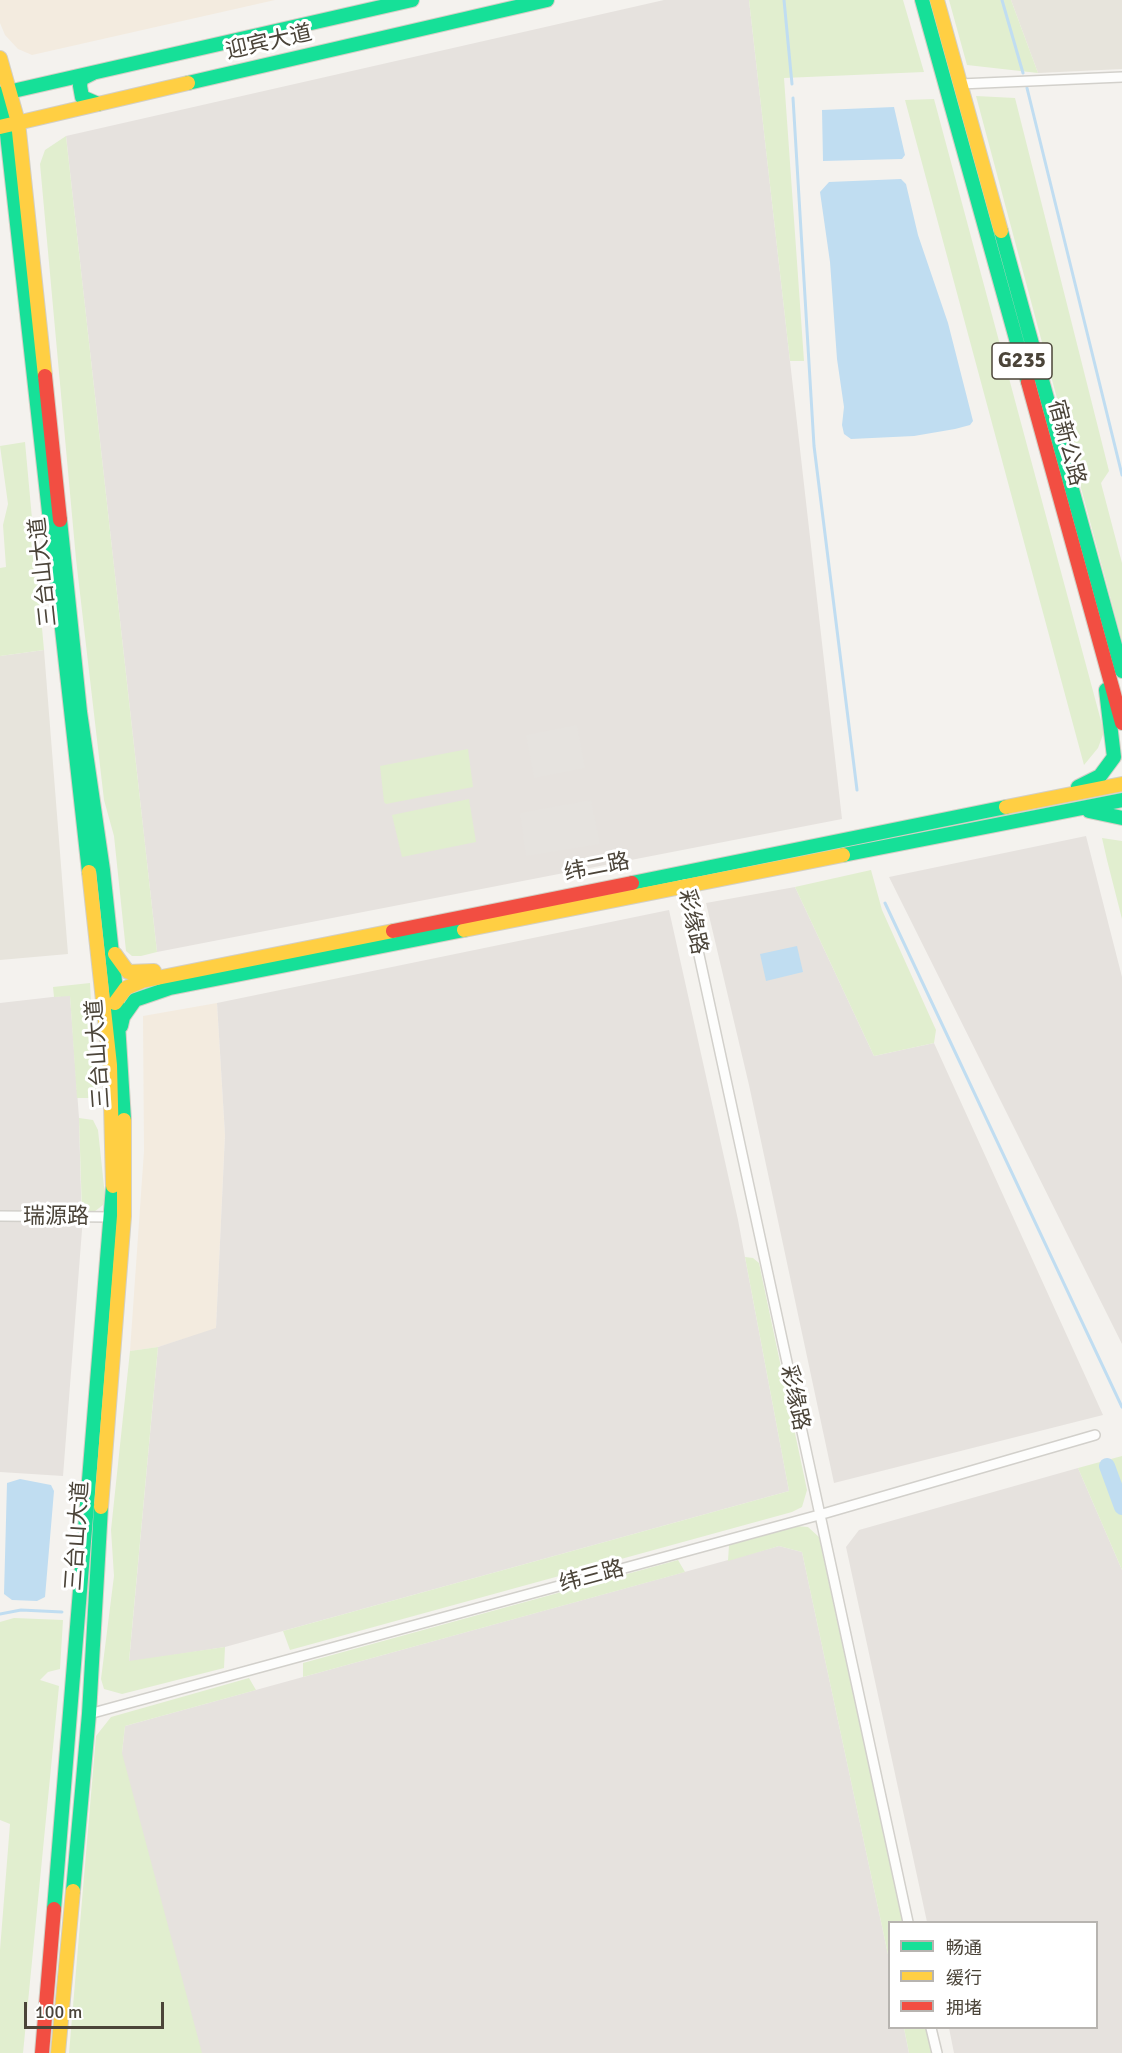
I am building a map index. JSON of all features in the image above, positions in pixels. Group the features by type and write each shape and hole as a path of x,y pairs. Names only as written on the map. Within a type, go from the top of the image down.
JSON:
{"main road":[{"name":"迎宾大道","path":"5,93 412,0"},
{"name":"迎宾大道","path":"8,125 547,0"},
{"name":"宿新公路","path":"922,0 1122,723"},
{"name":"宿新公路","path":"937,0 1122,672"},
{"name":"三台山大道","path":"0,58 106,1028 112,1139 112,1217 42,2053"},
{"path":"93,73 81,79 80,86 82,97 98,104"},
{"name":"三台山大道","path":"0,101 8,125 80,712 111,944 120,1036 126,1145 124,1216 100,1515 89,1714 58,2053"},
{"path":"1040,800 1090,782 1108,768 1114,757 1113,729 1088,600"},
{"name":"纬二路","path":"117,1000 126,988 142,981 1122,784"},
{"name":"纬二路","path":"120,1036 123,1017 127,1010 135,1000 151,992 1122,800"},
{"path":"1024,819 1092,811 1122,818"},
{"path":"111,944 123,969 134,974 222,958 257,958"},
{"path":"106,1028 117,1000"}],"street":[{"path":"960,84 1122,77"},
{"name":"彩缘路","path":"681,873 908,1921"},
{"name":"瑞源路","path":"0,1216 112,1217"},
{"name":"纬三路","path":"89,1714 819,1515 1095,1435"},
{"path":"931,2029 936,2053"}],"shaded area":[{"path":"0,0 275,0 32,55 18,49 5,35 0,23"},
{"path":"664,0 749,0 842,819 157,952 66,136"},
{"path":"1011,0 1122,0 1122,69 1038,73"},
{"path":"44,650 68,954 0,960 0,656"},
{"path":"577,725 585,768 534,778 526,735"},
{"path":"591,800 600,844 526,856 520,813"},
{"path":"1086,836 1122,977 1122,1344 889,877"},
{"path":"795,887 874,1056 934,1043 1103,1415 834,1483 749,1085 706,903"},
{"path":"669,910 738,1220 789,1491 225,1647 129,1662 158,1347 216,1328 225,1135 217,1003"},
{"path":"70,995 79,1118 82,1230 63,1476 0,1472 0,1003"},
{"path":"217,1003 225,1135 216,1329 158,1347 130,1351 144,1151 143,1016"},
{"path":"1078,1468 1122,1570 1122,2053 954,2053 949,2029 1098,2029 1098,1921 927,1921 846,1547 859,1530"},
{"path":"779,1546 802,1552 888,1954 888,2029 904,2029 909,2053 88,2053 125,1726"}],"green space":[{"path":"749,0 903,0 924,72 784,78 804,361 790,361"},
{"path":"949,0 1011,0 1038,73 967,65"},
{"path":"976,96 1015,98 1109,471 1101,483 1122,563 1122,641"},
{"path":"934,99 1104,732 1098,748 1084,765 905,100"},
{"path":"66,136 157,952 141,956 132,956 126,951 114,836 104,800 76,559 40,164 45,150"},
{"path":"25,442 44,650 0,656 0,568 6,567 3,525 8,504 0,446"},
{"path":"468,749 473,787 386,804 384,802 380,766"},
{"path":"469,799 476,842 402,857 392,815"},
{"path":"1102,838 1122,841 1122,919 1107,860"},
{"path":"871,870 882,910 936,1030 934,1043 874,1056 795,887"},
{"path":"90,983 96,1092 92,1098 77,1098 70,996 54,997 53,987"},
{"path":"79,1118 93,1120 98,1130 105,1196 103,1205 94,1212 82,1213"},
{"path":"745,1257 753,1258 759,1263 807,1490 802,1507 792,1512 290,1650 283,1631 789,1491"},
{"path":"158,1347 129,1661 225,1647 224,1668 122,1694 104,1689 101,1679 114,1576 111,1530 130,1351"},
{"path":"1122,1456 1122,1570 1078,1468"},
{"path":"796,1526 808,1527 819,1537 903,1921 888,1921 888,1954 802,1552 779,1546 728,1561 729,1545"},
{"path":"678,1560 685,1572 303,1677 303,1663"},
{"path":"14,1618 63,1620 60,1669 48,1672 40,1680 59,1686 23,2053 0,2053 0,1950 10,1824 0,1820 0,1622"},
{"path":"249,1678 256,1690 125,1726 122,1753 202,2053 69,2053 96,1736 111,1717"},
{"path":"904,2029 927,2029 932,2053 909,2053"}],"water":[{"path":"894,107 905,155 902,159 823,161 822,110"},
{"path":"901,179 906,184 918,235 948,323 973,421 970,425 955,429 914,436 851,439 844,434 842,425 844,407 837,359 830,262 820,192 829,182"},
{"path":"797,946 803,972 766,981 760,954"},
{"path":"20,1479 51,1485 54,1491 45,1597 37,1601 12,1600 4,1594 7,1483"}],"waterway":[{"path":"784,0 792,84"},
{"path":"1002,0 1023,73"},
{"path":"1027,88 1122,475"},
{"path":"793,98 814,446 857,790"},
{"path":"885,903 1122,1407"},
{"path":"1107,1466 1122,1507"},
{"path":"0,1614 21,1610 62,1612"}],"traffic: fast":[{"path":"0,94 412,0"},
{"path":"188,83 547,0"},
{"path":"922,0 1028,382"},
{"path":"93,73 81,79 80,86 82,97 98,104"},
{"path":"0,101 6,125 89,872"},
{"path":"1001,231 1122,671"},
{"path":"60,520 80,712 103,870 116,991 124,1120"},
{"path":"1078,787 1100,776 1114,757 1106,690"},
{"path":"843,855 1122,800"},
{"path":"632,883 1006,807"},
{"path":"1089,811 1122,818"},
{"path":"121,1026 123,1017 135,1000 170,988 464,930"},
{"path":"54,1909 113,1186"},
{"path":"73,1891 89,1714 101,1507"}],"traffic: slow":[{"path":"937,0 1001,231"},
{"path":"0,58 18,122 45,376"},
{"path":"0,127 188,83"},
{"path":"1006,807 1122,784"},
{"path":"464,930 843,855"},
{"path":"89,872 110,1065 113,1186"},
{"path":"115,1003 126,988 142,981 393,931"},
{"path":"115,954 128,972 154,971"},
{"path":"101,1507 124,1216 124,1120"},
{"path":"58,2053 73,1891"}],"traffic: jam":[{"path":"45,376 60,520"},
{"path":"1028,382 1122,723"},
{"path":"393,931 632,883"},
{"path":"42,2053 54,1909"}]}
